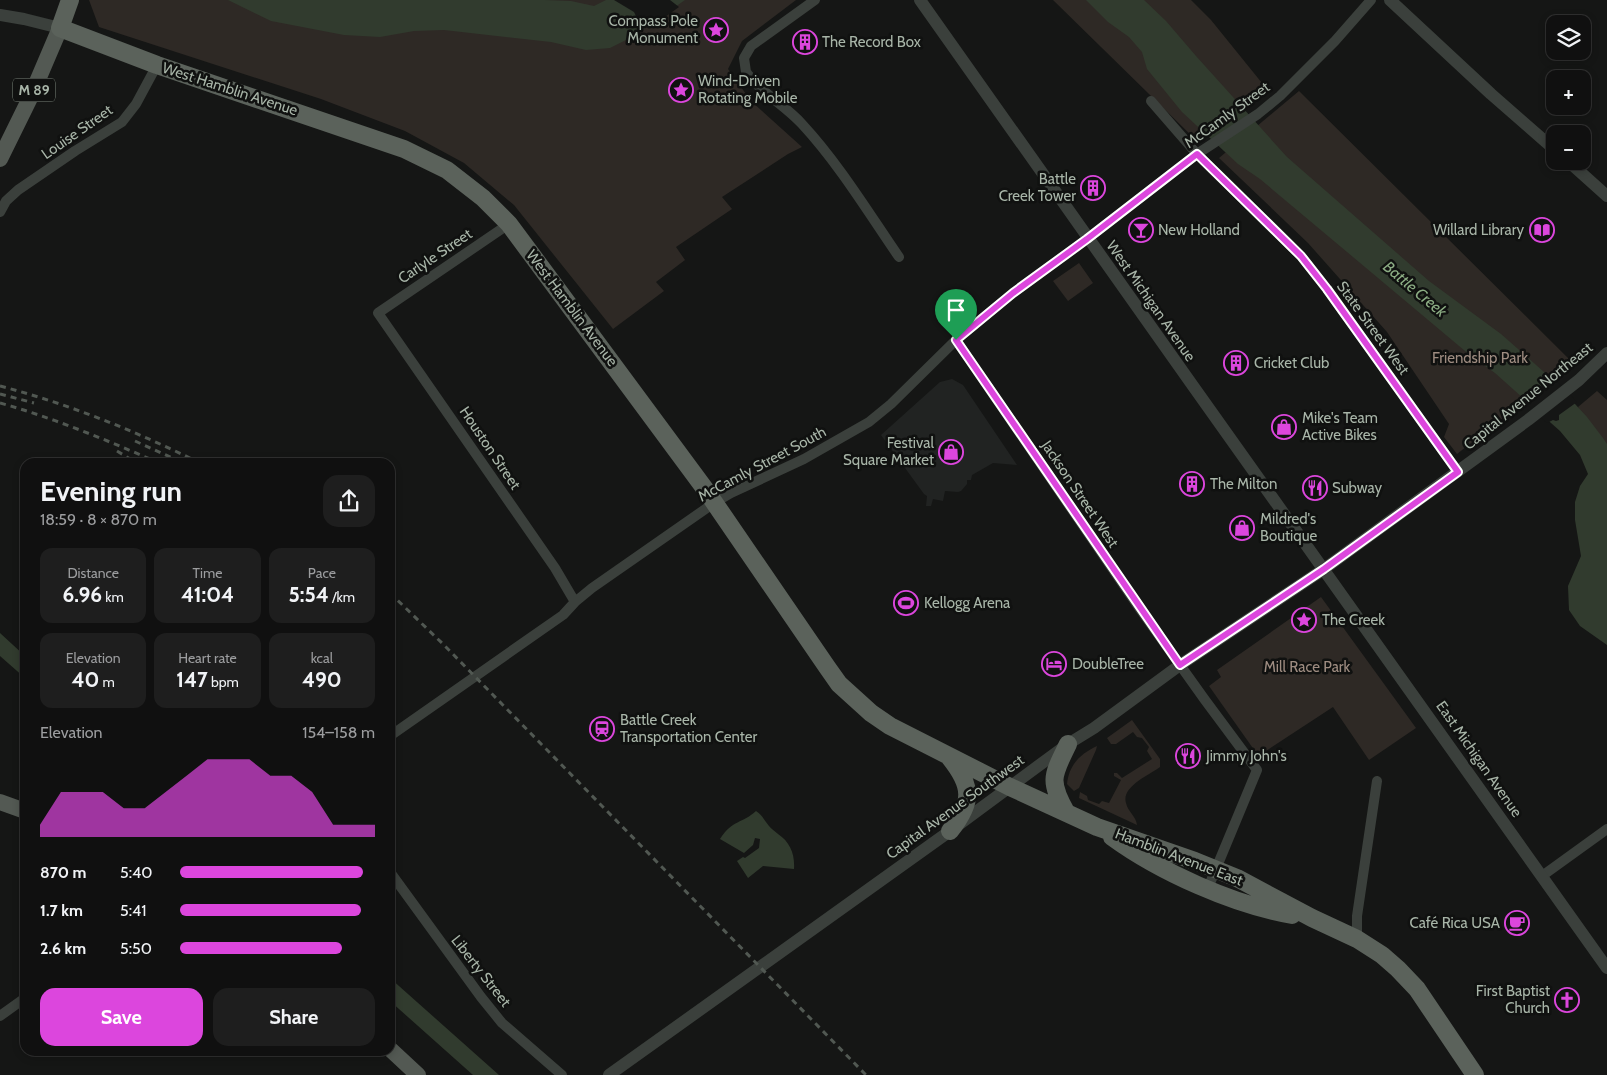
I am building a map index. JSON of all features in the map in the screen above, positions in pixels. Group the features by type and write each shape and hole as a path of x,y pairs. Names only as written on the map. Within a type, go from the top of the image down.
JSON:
{"highway":[{"name":"M 89","path":"60,28 70,0"},
{"name":"West Hamblin Avenue","path":"60,28 157,65 404,149 446,170 483,198 508,224 614,365 714,503 839,684 871,713 884,722 1010,787"},
{"path":"1066,812 1056,794 1054,777 1068,744"},
{"path":"948,755 966,782 968,796 966,807 950,832"},
{"name":"Hamblin Avenue East","path":"1010,787 1098,827 1237,878 1312,918 1357,939 1382,955 1417,989 1475,1075"},
{"name":"Hamblin Avenue East","path":"1098,827 1133,852 1208,888 1280,912 1312,918"}],"main road":[{"name":"M 89","path":"2,155 31,96 60,28"},
{"path":"0,802 20,809"},
{"path":"395,1054 418,1075"}],"street":[{"path":"815,0 751,46 744,58 744,67 749,76 801,123 837,166 899,257"},
{"name":"West Michigan Avenue","path":"920,0 1087,239 1324,569"},
{"name":"McCamly Street","path":"1087,239 1197,154 1258,114 1280,96 1313,64 1371,0"},
{"path":"1390,0 1546,142"},
{"name":"West Hamblin Avenue","path":"0,15 60,28"},
{"name":"Louise Street","path":"0,212 6,201 18,190 122,122 136,104 157,65"},
{"name":"State Street West","path":"1151,101 1197,154 1301,256 1327,289 1458,472"},
{"path":"1578,170 1607,196"},
{"name":"Carlyle Street","path":"378,312 508,224"},
{"name":"McCamly Street South","path":"395,733 563,615 575,602 714,503 731,493 804,459 857,430 890,405 956,340 1013,293 1087,239"},
{"name":"Houston Street","path":"378,312 555,568 575,602"},
{"name":"Jackson Street West","path":"956,340 1180,665 1257,770 1216,869"},
{"name":"Capital Avenue Northeast","path":"1324,569 1528,420 1570,387 1607,353"},
{"name":"Capital Avenue Southwest","path":"609,1075 950,832 1068,744 1094,728 1180,665 1324,569"},
{"name":"East Michigan Avenue","path":"1324,569 1607,968"},
{"path":"1357,939 1357,916 1376,781"},
{"path":"1542,876 1607,828"},
{"path":"1208,888 1216,869"},
{"name":"Liberty Street","path":"395,879 502,1023 562,1075"},
{"path":"0,1016 20,1002"}],"shaded area":[{"name":"Festival Square Market","path":"952,379 963,385 1017,465 993,463 972,475 971,480 967,480 967,484 961,491 945,491 943,501 933,499 931,506 926,506 927,496 881,435 940,382"}],"green space":[{"path":"89,0 796,0 742,41 728,69 751,101 802,147 722,197 732,209 676,247 685,260 656,282 664,291 613,329 514,205 464,163 405,131 321,99 99,27"},
{"path":"1053,0 1191,0 1211,20 1266,88 1197,141"},
{"name":"Friendship Park","path":"1299,91 1573,363 1457,454 1444,437 1449,424 1387,332 1308,243 1219,158"},
{"path":"1079,263 1093,283 1068,301 1053,281"},
{"path":"1597,391 1607,400 1607,470 1578,407"},
{"name":"Mill Race Park","path":"1321,597 1416,728 1369,760 1333,707 1266,751 1264,750 1257,754 1209,686 1221,677 1217,670"},
{"path":"1132,720 1160,759 1160,767 1137,782 1126,797 1127,806 1137,825 1079,798 1080,792 1087,796 1088,800 1099,804 1102,801 1109,803 1121,780 1114,776 1114,773 1117,773 1122,778 1152,759 1147,751 1149,747 1142,738 1137,737 1133,732 1116,744 1111,744 1107,738"},
{"path":"1097,746 1079,788 1074,791 1067,784 1070,771 1076,761"}],"water":[{"path":"228,0 545,0 571,1 594,6 606,0 685,0 634,36 610,48 586,50 551,42 444,30 414,31 380,37 344,35 271,21"},
{"name":"Battle Creek","path":"1086,0 1144,0 1166,21 1287,157 1429,281 1501,334 1553,380 1587,417 1607,444 1607,645 1580,626 1569,610 1568,586 1581,556 1575,520 1575,502 1580,486 1588,474 1580,455 1560,431 1495,373 1471,356 1260,179 1238,164 1182,112 1147,69 1142,52 1129,37 1108,22"},
{"path":"0,633 20,651 20,674 0,656"},
{"path":"756,811 789,845 793,853 794,869 763,866 748,878 737,861 759,848 760,839 755,838 753,845 744,853 720,839 729,828"},
{"path":"395,982 499,1075 473,1075 395,1005"}],"pier":[{"path":"614,0 670,0 679,7 654,25 645,18 637,18 634,12"},
{"path":"1554,378 1577,402 1559,415 1559,420 1547,423 1522,400 1529,395 1529,390 1536,390"}],"railway":[{"path":"0,386 51,401 101,419 189,458"},
{"path":"0,394 34,403"},
{"path":"0,403 60,422 147,458"},
{"path":"135,441 172,458"},
{"path":"117,451 128,458"},
{"path":"395,598 444,645 866,1075"}],"place":[{"name":"Compass Pole Monument","path":"716,30"},
{"name":"The Record Box","path":"805,42"},
{"name":"Wind-Driven Rotating Mobile","path":"681,90"},
{"name":"Battle Creek Tower","path":"1093,188"},
{"name":"New Holland","path":"1141,230"},
{"name":"Willard Library","path":"1542,230"},
{"name":"Cricket Club","path":"1236,363"},
{"name":"Mike's Team Active Bikes","path":"1284,427"},
{"name":"Festival Square Market","path":"951,452"},
{"name":"The Milton","path":"1192,484"},
{"name":"Subway","path":"1315,488"},
{"name":"Mildred's Boutique","path":"1242,528"},
{"name":"Kellogg Arena","path":"906,603"},
{"name":"The Creek","path":"1304,620"},
{"name":"DoubleTree","path":"1054,664"},
{"name":"Battle Creek Transportation Center","path":"602,729"},
{"name":"Jimmy John's","path":"1188,756"},
{"name":"Café Rica USA","path":"1517,923"},
{"name":"First Baptist Church","path":"1567,1000"}],"route":[{"path":"1197,154 1301,256 1327,289 1458,472 1324,569 1180,665 956,340 1013,293 1087,239 1197,154"}]}
